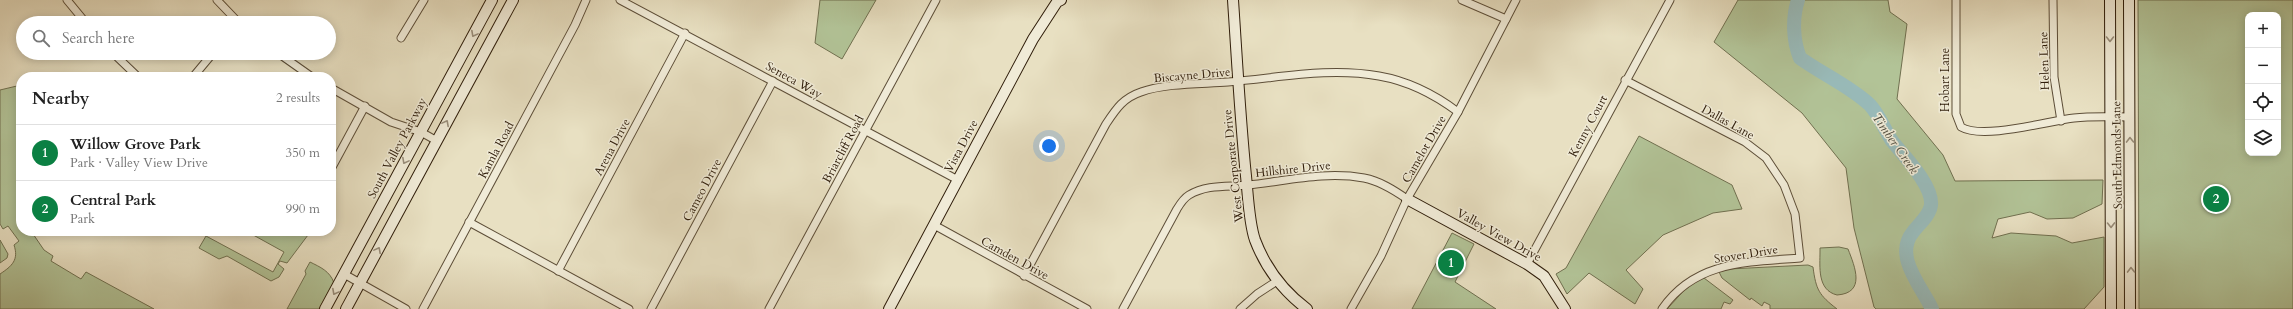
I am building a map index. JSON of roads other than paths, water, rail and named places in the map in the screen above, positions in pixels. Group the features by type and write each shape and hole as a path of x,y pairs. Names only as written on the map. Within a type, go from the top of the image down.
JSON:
{"main road":[{"name":"South Valley Parkway","path":"325,309 492,0"},
{"path":"346,309 513,0"},
{"name":"Vista Drive","path":"889,309 1033,39 1057,2 1061,0"},
{"name":"West Corporate Drive","path":"1233,0 1247,185 1254,238 1263,259 1284,291 1307,309"},
{"name":"South Edmonds Lane","path":"2110,0 2110,309"},
{"name":"South Edmonds Lane","path":"2129,0 2130,309"},
{"name":"Valley View Drive","path":"1407,199 1527,264 1544,276 1565,309"}],"street":[{"path":"67,0 80,16"},
{"path":"216,0 231,16"},
{"path":"401,38 424,0"},
{"name":"Kamla Road","path":"423,309 586,0"},
{"name":"Seneca Way","path":"620,0 685,33 864,132 958,180"},
{"name":"Briarcliff Road","path":"769,309 936,0"},
{"path":"1462,0 1506,19"},
{"name":"Camelot Drive","path":"1351,309 1381,256 1407,199 1458,112 1516,0"},
{"name":"Kenny Court","path":"1527,264 1670,0"},
{"name":"Hobart Lane","path":"1956,0 1956,114 1961,127 1970,130 2018,129 2061,121 2110,117"},
{"name":"Helen Lane","path":"2053,0 2054,77 2061,121"},
{"name":"Arena Drive","path":"558,271 685,33"},
{"path":"120,60 133,72"},
{"path":"197,72 207,60"},
{"path":"288,60 305,72"},
{"name":"Biscayne Drive","path":"1024,276 1106,124 1119,104 1141,92 1156,88 1322,72 1362,73 1400,81 1419,88 1442,100 1458,112"},
{"name":"Dallas Lane","path":"1626,80 1745,142 1766,158 1784,185 1795,214 1800,258"},
{"name":"Cameo Drive","path":"651,309 773,81"},
{"path":"336,91 391,122 421,132 437,141"},
{"path":"336,160 365,106"},
{"path":"2110,117 2130,117"},
{"name":"Hillshire Drive","path":"1123,309 1177,209 1188,195 1211,187 1247,185 1300,177 1349,176 1377,182 1407,199"},
{"path":"469,222 629,309"},
{"name":"Camden Drive","path":"934,225 1024,276 1087,309"},
{"name":"Stover Drive","path":"1662,309 1670,297 1686,282 1720,267 1756,261 1800,258"},
{"path":"344,274 359,284 406,309"},
{"path":"1240,309 1257,294 1277,281"}],"waterway":[{"name":"Timber Creek","path":"1798,0 1794,29 1800,58 1854,92 1870,105 1877,114 1892,141 1910,162 1927,189 1930,197 1930,209 1913,232 1908,241 1906,251 1911,271 1932,309"}],"place":[{"name":"Central Park","path":"2216,199"},
{"name":"Willow Grove Park","path":"1451,263"}]}
